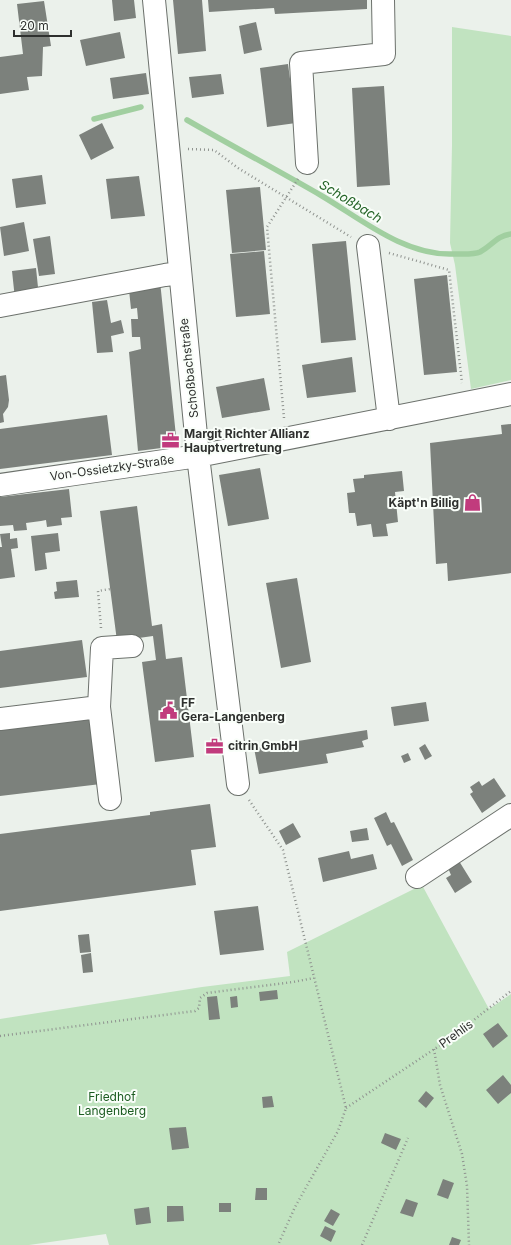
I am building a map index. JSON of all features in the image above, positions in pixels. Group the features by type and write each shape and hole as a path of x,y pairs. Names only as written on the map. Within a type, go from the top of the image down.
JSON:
{"street":[{"name":"Schoßbachstraße","path":"154,0 198,456 238,784"},
{"path":"304,168 301,63 384,54 383,0"},
{"path":"368,246 389,419"},
{"path":"0,306 180,273"},
{"name":"Von-Ossietzky-Straße","path":"0,485 198,456 511,394"},
{"path":"110,799 99,707 102,648 132,646"},
{"path":"0,719 99,707"},
{"path":"417,877 511,815"}],"path":[{"path":"286,439 267,227 304,168"},
{"path":"102,648 98,591 110,589"},
{"path":"238,784 283,850 346,1108 338,1130 295,1207 278,1245"},
{"path":"0,1036 195,1012 199,1008 200,998 208,993 314,978"},
{"name":"Prehlis","path":"346,1108 434,1049 511,992"},
{"path":"434,1049 440,1085 462,1154 467,1186 469,1245"},
{"path":"362,1245 408,1138"}],"green space":[{"path":"452,27 511,36 511,380 471,389 455,265 450,243"},
{"name":"Friedhof Langenberg","path":"422,885 489,1009 511,994 511,1245 109,1245 106,1234 29,1245 0,1245 0,1019 202,987 290,976 287,952"}],"building":[{"path":"112,0 134,0 136,18 114,21"},
{"path":"173,0 202,0 206,51 178,54"},
{"path":"208,0 367,0 367,9 275,14 274,8 209,12"},
{"path":"44,1 51,46 43,47 42,76 27,77 29,90 0,94 0,57 23,54 17,4"},
{"path":"256,22 262,50 244,54 239,26"},
{"path":"120,32 125,58 86,66 80,40"},
{"path":"288,64 296,123 267,127 260,68"},
{"path":"146,73 149,94 113,99 110,78"},
{"path":"221,74 224,94 192,98 189,77"},
{"path":"384,86 390,185 357,187 352,88"},
{"path":"102,123 114,148 91,160 79,135"},
{"path":"42,175 46,204 16,208 12,179"},
{"path":"139,176 145,216 111,219 106,179"},
{"path":"260,187 266,250 232,253 226,190"},
{"path":"24,222 29,251 4,256 0,227"},
{"path":"50,236 55,274 39,276 33,239"},
{"path":"346,241 356,340 321,343 312,244"},
{"path":"264,251 270,314 236,317 230,254"},
{"path":"36,268 39,297 15,299 12,271"},
{"path":"447,275 457,372 424,375 414,279"},
{"path":"160,281 177,446 138,451 129,352 141,349 140,337 132,337 131,319 138,319 137,308 131,309 129,290"},
{"path":"107,300 111,323 121,320 124,333 111,336 113,352 97,353 92,302"},
{"path":"352,357 356,392 307,398 302,365"},
{"path":"6,375 9,400 8,407 3,414 4,422 0,423 0,376"},
{"path":"264,378 270,410 222,418 216,387"},
{"path":"107,415 112,455 0,469 0,429"},
{"name":"Käpt'n Billig","path":"511,424 511,573 448,581 447,563 436,564 430,443 502,434 501,425"},
{"path":"260,468 269,519 228,526 219,475"},
{"path":"402,471 404,491 395,492 398,522 386,524 388,536 373,537 371,524 357,526 355,513 349,513 347,493 355,492 353,479 364,478 364,475"},
{"path":"69,489 72,517 61,518 62,525 47,527 46,520 26,523 27,530 14,531 13,525 0,526 0,497"},
{"path":"137,506 152,626 162,624 166,659 182,657 194,757 155,762 142,662 156,660 153,636 117,641 100,511"},
{"path":"10,533 10,539 17,538 18,548 11,549 15,577 0,579 0,547 2,547 0,534"},
{"path":"58,533 60,551 45,553 47,569 35,571 31,536"},
{"path":"297,578 311,662 281,668 266,583"},
{"path":"77,580 79,597 55,599 54,592 57,591 56,582"},
{"path":"82,640 87,677 0,688 0,651"},
{"path":"426,702 429,721 394,726 391,707"},
{"path":"91,713 101,784 0,796 0,725"},
{"path":"367,730 368,739 362,741 364,747 326,754 328,763 259,774 254,748"},
{"path":"425,744 432,756 425,760 419,748"},
{"path":"408,753 411,760 404,763 401,756"},
{"path":"494,778 506,796 482,813 470,794 473,792 470,787 479,781 482,786"},
{"path":"210,804 216,847 191,850 196,885 0,911 0,834 150,815 150,812"},
{"path":"386,812 391,823 394,822 413,860 402,866 391,844 387,846 374,818"},
{"path":"293,823 301,837 286,845 279,831"},
{"path":"367,828 369,840 352,842 350,831"},
{"path":"349,851 351,859 373,854 377,869 323,882 318,858"},
{"path":"459,861 472,882 455,893 446,878 451,875 448,868"},
{"path":"258,906 264,950 220,955 214,911"},
{"path":"89,934 91,952 80,953 78,935"},
{"path":"91,953 93,972 83,973 81,955"},
{"path":"277,990 278,999 260,1001 259,992"},
{"path":"217,996 220,1019 209,1020 207,997"},
{"path":"237,996 238,1007 231,1008 230,997"},
{"path":"498,1023 508,1036 493,1048 483,1034"},
{"path":"503,1075 511,1085 511,1093 498,1104 486,1090"},
{"path":"426,1091 434,1098 426,1108 418,1101"},
{"path":"272,1096 274,1107 263,1108 262,1097"},
{"path":"186,1127 189,1148 172,1150 169,1128"},
{"path":"385,1133 401,1139 396,1150 381,1143"},
{"path":"443,1179 454,1183 448,1199 437,1195"},
{"path":"256,1188 267,1188 267,1200 255,1200"},
{"path":"406,1199 418,1203 413,1217 400,1213"},
{"path":"219,1203 231,1203 231,1212 219,1212"},
{"path":"167,1206 183,1206 184,1221 167,1222"},
{"path":"149,1207 151,1223 136,1225 134,1209"},
{"path":"331,1209 340,1214 333,1226 324,1221"},
{"path":"325,1226 336,1231 331,1242 320,1236"},
{"path":"452,1237 461,1240 459,1245 449,1245"}],"waterway":[{"name":"Schoßbach","path":"94,119 141,107"},
{"name":"Schoßbach","path":"187,120 322,196 384,234 401,243 418,249 435,253 474,254 480,252 502,237 511,234"}],"place":[{"name":"Margit Richter Allianz Hauptvertretung","path":"171,441"},
{"name":"Käpt'n Billig","path":"472,503"},
{"name":"FF Gera-Langenberg","path":"168,710"},
{"name":"citrin GmbH","path":"215,746"}]}
